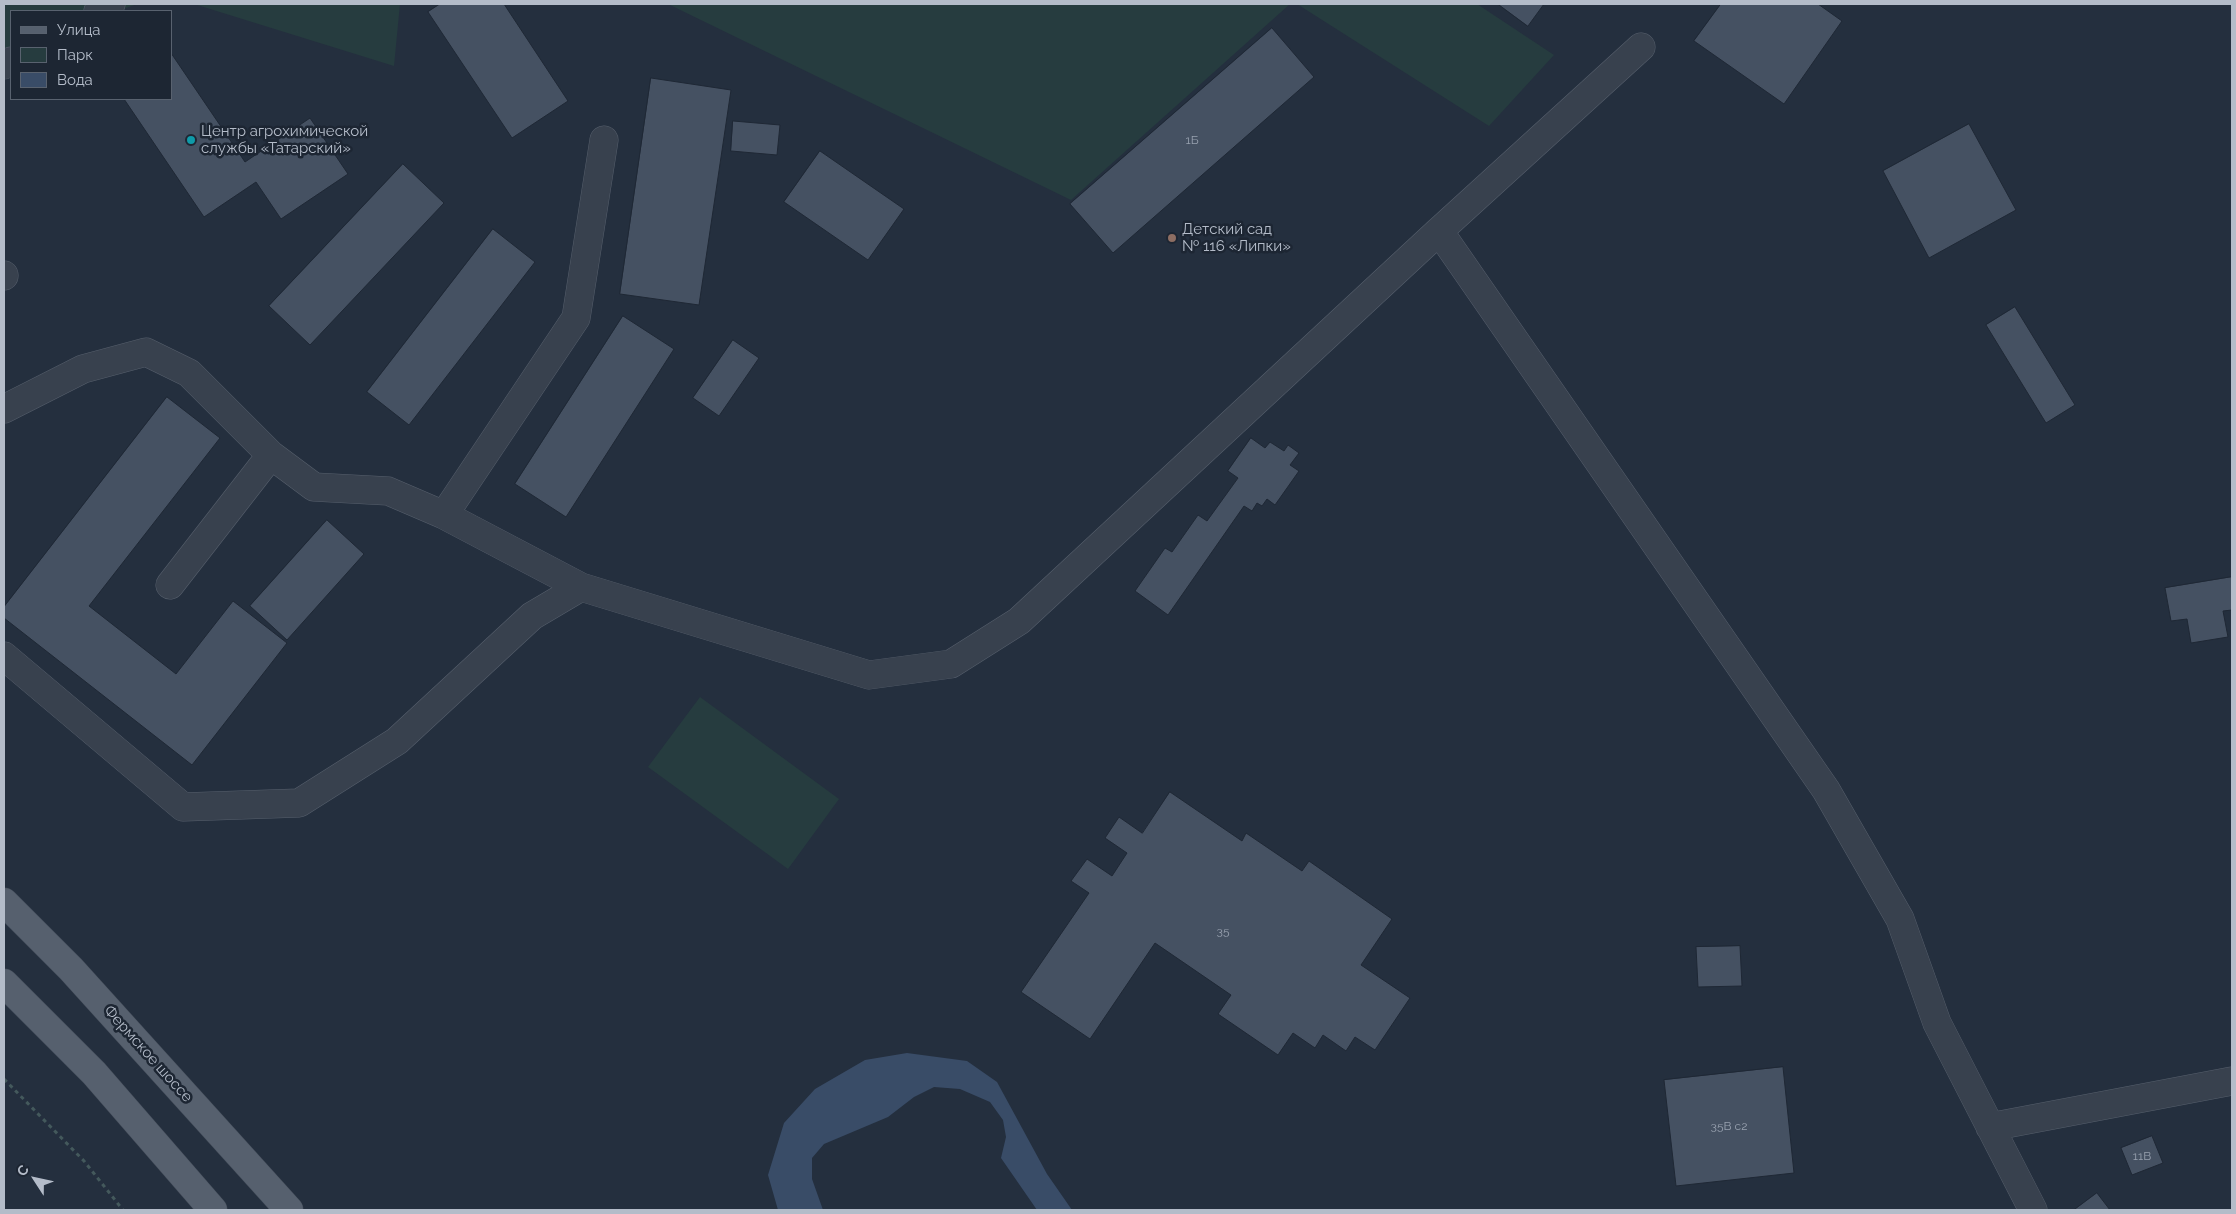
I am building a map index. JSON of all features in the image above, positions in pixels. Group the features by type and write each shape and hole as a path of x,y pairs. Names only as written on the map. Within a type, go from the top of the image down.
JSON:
{"main road":[{"name":"Фермское шоссе","path":"4,902 71,969 289,1210"},
{"path":"4,982 94,1073 213,1210"}],"street":[{"path":"100,10 111,4"},
{"path":"4,409 83,369 146,352 190,373 271,454 314,487 388,491 444,515 581,587 869,675 951,664 1019,621 1641,47"},
{"path":"444,515 576,318 604,140"},
{"path":"1439,232 1826,790 1900,919 1937,1023 2033,1210"},
{"path":"170,584 271,454"},
{"path":"4,656 183,807 299,803 397,741 532,616 581,587"},
{"path":"1990,1127 2232,1081"}],"path":[{"path":"4,1079 84,1161 123,1210"}],"green space":[{"path":"4,4 137,4 121,10 10,10 10,55 4,58"},
{"path":"194,4 400,4 394,66"},
{"path":"668,4 1290,4 1071,200"},
{"path":"1297,4 1477,4 1554,55 1489,126"},
{"path":"700,697 839,799 788,869 648,767"}],"water":[{"path":"907,1053 967,1061 997,1082 1047,1174 1072,1210 1037,1210 1001,1158 1006,1137 1003,1120 990,1102 960,1089 934,1087 914,1097 888,1117 824,1144 812,1158 812,1179 823,1210 778,1210 768,1175 784,1123 815,1089 865,1060"}],"building":[{"path":"440,4 504,4 568,101 512,138 428,12"},
{"path":"1498,4 1544,4 1528,26"},
{"path":"1721,4 1818,4 1842,21 1784,104 1694,41"},
{"path":"1272,28 1314,77 1113,253 1070,204"},
{"name":"Центр агрохимической службы «Татарский»","path":"172,54 245,162 310,118 348,174 281,219 256,182 204,217 125,100 172,100"},
{"path":"651,78 731,90 699,305 620,294"},
{"path":"733,121 780,125 777,155 731,151"},
{"path":"1969,124 2016,210 1929,258 1883,171"},
{"path":"820,151 904,209 868,260 784,202"},
{"path":"403,164 444,203 310,345 269,306"},
{"path":"493,229 535,262 409,425 367,392"},
{"path":"2015,307 2075,405 2046,423 1986,325"},
{"path":"623,316 674,349 566,517 515,484"},
{"path":"733,340 759,358 719,416 693,398"},
{"path":"167,397 220,438 89,606 176,674 233,601 287,643 192,765 4,618 4,607"},
{"path":"1251,438 1265,448 1270,442 1284,451 1288,445 1299,453 1290,465 1299,471 1275,505 1267,499 1262,506 1257,503 1252,511 1244,506 1168,615 1135,591 1165,548 1172,552 1198,515 1207,521 1238,478 1228,471"},
{"path":"327,520 364,554 287,640 250,606"},
{"path":"2232,577 2232,610 2223,611 2228,637 2191,643 2187,619 2171,621 2165,588"},
{"path":"1170,792 1242,841 1246,833 1302,871 1309,861 1392,919 1361,965 1410,998 1375,1050 1355,1037 1346,1051 1323,1035 1315,1048 1293,1033 1278,1055 1218,1014 1231,995 1155,943 1090,1039 1021,992 1089,893 1071,881 1087,859 1112,876 1127,853 1105,838 1119,817 1142,833"},
{"path":"1740,946 1742,986 1698,987 1696,947"},
{"path":"1783,1067 1794,1173 1676,1186 1664,1080"},
{"path":"2152,1136 2163,1163 2132,1175 2121,1148"},
{"path":"2097,1193 2110,1210 2074,1210"}],"place":[{"name":"Центр агрохимической службы «Татарский»","path":"191,140"},
{"name":"Детский сад № 116 «Липки»","path":"1172,238"}]}
